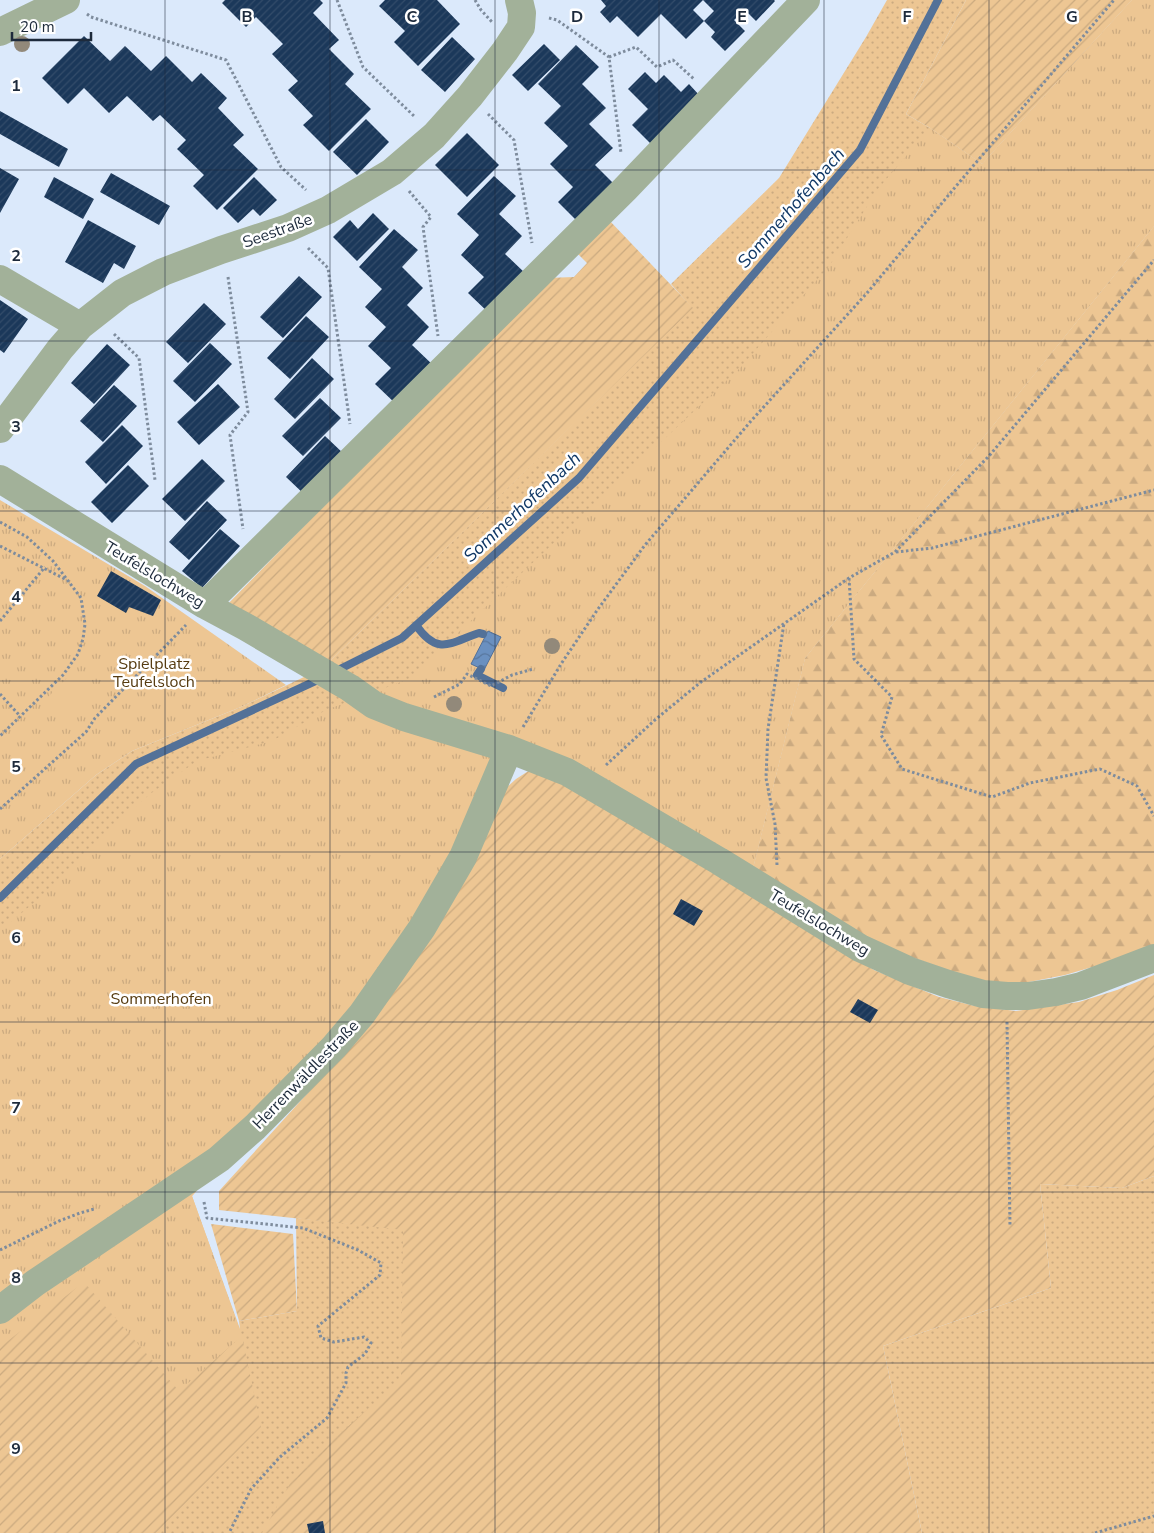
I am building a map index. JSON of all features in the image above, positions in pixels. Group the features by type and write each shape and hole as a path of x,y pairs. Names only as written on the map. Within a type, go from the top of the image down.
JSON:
{"street":[{"path":"0,32 66,0"},
{"path":"206,605 633,180 806,0"},
{"name":"Seestraße","path":"0,429 60,349 87,320 122,294 163,272 288,228 328,210 392,172 434,136 470,96 521,27 520,6"},
{"path":"0,279 87,320"},
{"name":"Teufelslochweg","path":"0,479 206,605 339,682 374,705 404,717 510,749 560,768 719,861 860,948 910,971 983,994 1007,996 1038,995 1081,986 1154,958"},
{"name":"Herrenwäldlestraße","path":"0,1310 36,1283 219,1159 255,1127 334,1047 362,1014 422,928 463,857 510,749"}],"path":[{"path":"66,0 91,17 226,60 281,167 328,210"},
{"path":"336,0 363,68 434,136"},
{"path":"475,0 481,10"},
{"path":"510,749 561,664 646,545 751,421 867,293 1114,0"},
{"path":"520,6 557,20 609,58 622,162 633,180"},
{"path":"609,58 636,47 657,68 672,60 699,83"},
{"path":"470,96 514,140 533,254 548,265"},
{"path":"392,172 431,217 423,227 440,348 450,361"},
{"path":"288,228 328,268 352,438 359,452"},
{"path":"221,250 230,286 248,412 230,435 244,536 253,557"},
{"path":"589,784 602,769 656,719 700,682 850,578 895,552 989,456 1154,260"},
{"path":"87,320 139,358 155,480"},
{"path":"895,552 932,548 1154,490"},
{"path":"0,522 27,537 53,561 81,598 85,624 78,654 63,674 0,736"},
{"path":"0,546 68,580"},
{"path":"0,621 45,567"},
{"path":"850,578 854,659 892,697 881,735 902,770 992,797 1030,783 1100,770 1137,786 1154,816"},
{"path":"0,809 86,732 94,718 206,605"},
{"path":"778,873 775,824 766,778 768,728 784,623"},
{"path":"404,717 417,706 460,684 467,674 491,686 512,675 533,669"},
{"path":"0,694 20,716"},
{"path":"1007,996 1010,1227"},
{"path":"198,1174 207,1218 303,1228 358,1250 381,1263 380,1276 318,1326 321,1338 334,1342 364,1337 371,1343 365,1354 348,1367 346,1384 327,1418 280,1457 251,1489 228,1533"},
{"path":"0,1250 59,1221 97,1208"},
{"path":"1095,1533 1154,1516"}],"green space":[{"name":"Sommerhofen","path":"887,0 966,0 906,114 982,164 1132,0 1154,0 1154,226 805,658 752,872 504,736 365,1002 192,1196 240,1329 239,1321 297,1311 296,1218 403,1229 404,1379 263,1533 153,1533 0,1351 0,859 96,775 132,751 241,707 323,668 692,308 671,284 779,178"},
{"path":"966,0 1132,0 982,164 906,114"},
{"name":"Sommerhofen","path":"1132,0 1154,0 1154,226 805,658 752,872 504,736 449,870 365,1002 192,1196 242,1336 176,1400 0,1351 0,931 48,891 91,847 150,794 197,761 272,741 326,710 409,679 741,367 830,265 878,189 930,128 982,164"},
{"path":"608,219 693,308 323,668 224,608 547,278 574,277 587,263 575,251"},
{"path":"1154,226 1154,945 1123,958 1065,975 1013,985 982,982 877,945 752,872 805,658"},
{"name":"Spielplatz Teufelsloch","path":"0,500 145,586 286,685 241,707 132,751 96,775 0,859"},
{"path":"71,674 90,693 65,718 45,700"},
{"path":"530,770 558,777 874,970 939,997 975,1006 1016,1011 1079,1002 1117,990 1154,975 1154,1176 1122,1188 1040,1184 1051,1288 883,1346 922,1533 262,1533 297,1471 401,1380 403,1230 219,1210 219,1191 373,1021 506,788"},
{"path":"1154,1176 1154,1533 922,1533 883,1346 1051,1288 1040,1184 1122,1188"},
{"path":"211,1224 293,1234 297,1311 239,1321"},
{"path":"84,1282 179,1391 242,1336 261,1427 156,1533 0,1533 0,1347"}],"water":[{"path":"488,631 501,637 484,670 471,664"}],"building":[{"path":"225,0 320,0 323,3 313,13 339,40 329,49 354,74 345,84 371,109 329,151 303,125 313,116 288,90 298,81 272,54 283,44 256,17 246,27 222,3"},
{"path":"385,0 437,0 460,24 418,66 394,42 405,31 379,6"},
{"path":"601,0 703,0 693,10 704,21 686,39 661,14 638,37 617,16 610,23 600,12 606,6"},
{"path":"703,0 775,1 756,21 745,10 734,20 745,31 725,51 711,37 715,32 704,21 714,11"},
{"path":"84,36 110,61 125,46 151,71 166,56 192,82 201,73 227,98 218,108 244,135 233,145 258,169 217,210 193,186 204,175 177,149 186,140 160,115 153,121 127,96 109,113 84,88 68,104 42,78"},
{"path":"452,37 475,59 445,92 421,70"},
{"path":"544,44 560,60 528,91 512,75"},
{"path":"576,45 599,67 582,84 606,108 589,124 613,148 595,165 617,187 580,224 558,202 573,187 550,164 568,146 544,123 561,106 538,84"},
{"path":"645,72 656,83 664,75 681,92 689,84 700,96 651,144 632,125 648,109 628,89"},
{"path":"0,111 68,149 59,167 0,134"},
{"path":"366,119 389,142 357,175 333,152"},
{"path":"467,133 499,165 467,197 435,165"},
{"path":"0,168 19,179 0,213"},
{"path":"111,173 170,206 159,225 100,192"},
{"path":"494,176 516,196 499,214 522,236 505,254 526,274 490,314 468,293 484,277 461,255 479,235 457,214"},
{"path":"54,177 94,199 83,219 44,197"},
{"path":"254,177 277,200 260,216 253,209 238,223 223,208"},
{"path":"373,213 389,229 357,261 333,237 350,220 358,229"},
{"path":"88,220 136,246 124,269 114,263 103,283 65,262"},
{"path":"394,229 418,250 402,267 423,288 407,305 429,327 412,345 434,366 397,405 375,384 391,368 368,346 386,327 365,307 382,289 359,267"},
{"path":"299,276 322,297 283,338 260,317"},
{"path":"0,300 28,319 4,353 0,350"},
{"path":"204,303 226,324 188,363 166,342"},
{"path":"306,316 329,337 290,379 267,358"},
{"path":"210,343 232,364 195,402 173,381"},
{"path":"107,344 130,365 94,404 71,383"},
{"path":"312,358 334,379 295,419 274,399"},
{"path":"218,384 240,407 199,445 177,422"},
{"path":"114,385 137,406 103,442 80,421"},
{"path":"320,398 341,418 303,456 282,436"},
{"path":"122,425 143,446 106,484 85,462"},
{"path":"325,436 345,455 306,496 286,477"},
{"path":"202,459 225,481 185,521 162,499"},
{"path":"128,465 149,486 112,523 91,502"},
{"path":"207,501 227,520 189,560 169,542"},
{"path":"220,529 240,546 202,588 182,571"},
{"path":"111,571 161,600 153,616 129,607 126,613 97,596"},
{"path":"681,899 703,911 694,926 673,914"},
{"path":"858,999 878,1010 870,1023 850,1012"},
{"path":"323,1521 325,1533 309,1533 307,1524"}],"waterway":[{"name":"Sommerhofenbach","path":"334,672 402,638 579,478 860,150 938,0"},
{"path":"416,625 424,635 438,644 453,643 479,633 483,634"},
{"path":"481,669 477,675 503,688"},
{"name":"Sommerhofenbach","path":"0,898 136,764 322,678"}]}
